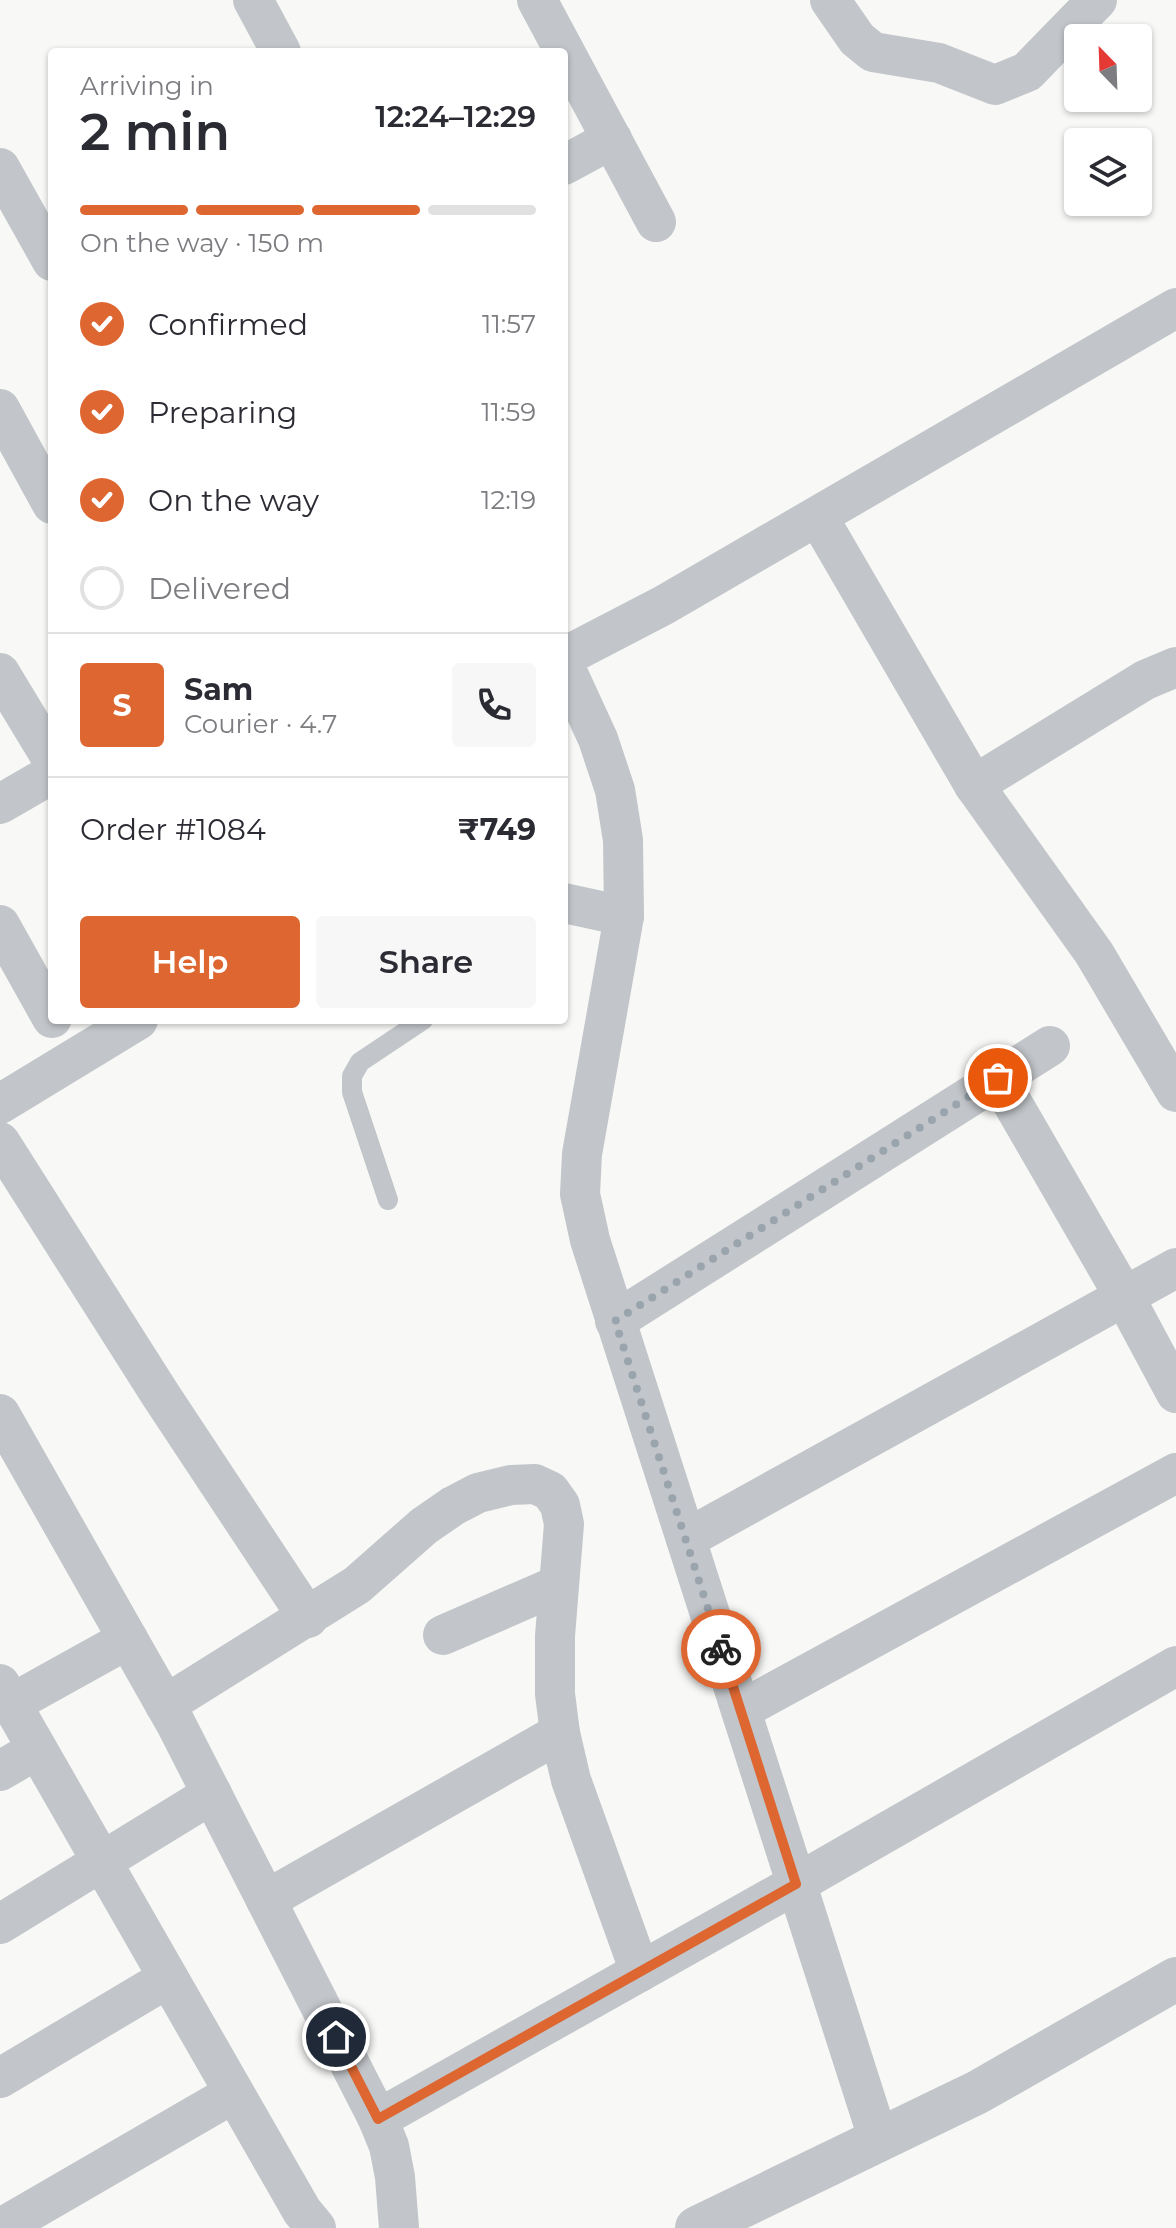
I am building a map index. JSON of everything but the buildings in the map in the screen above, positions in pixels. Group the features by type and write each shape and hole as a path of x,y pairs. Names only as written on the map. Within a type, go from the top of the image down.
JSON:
{"street":[{"path":"537,0 563,48"},
{"path":"830,0 857,39 873,52 939,63 995,85 1027,72 1097,0"},
{"path":"256,1 279,48"},
{"path":"568,57 656,222"},
{"path":"568,163 612,139"},
{"path":"0,168 48,254"},
{"path":"568,655 664,605 1176,308"},
{"path":"0,409 27,464 48,498"},
{"path":"818,517 974,785 1094,953 1176,1092"},
{"path":"974,785 1145,680 1176,667"},
{"path":"0,673 48,752"},
{"path":"568,674 598,739 615,790 623,840 585,913 580,1194 590,1240 615,1321 879,2141"},
{"path":"0,804 48,776"},
{"path":"0,925 48,1010"},
{"path":"56,1024 74,1057"},
{"path":"0,1104 131,1024"},
{"path":"615,1321 1050,1046"},
{"path":"998,1078 1124,1296 1176,1393"},
{"path":"0,1142 160,1394 308,1618"},
{"path":"686,1539 1176,1268"},
{"path":"0,1414 165,1705 378,2119 389,2146 395,2177 399,2228"},
{"path":"741,1710 1176,1473"},
{"path":"165,1705 357,1585 424,1526 453,1506 478,1493 511,1485 535,1484 550,1491 560,1505 564,1524 558,1585 555,1694 560,1733 571,1780 640,1972"},
{"path":"443,1635 558,1585"},
{"path":"128,1639 6,1694 234,2093 297,2222"},
{"path":"378,2119 1176,1666"},
{"path":"266,1900 560,1733"},
{"path":"0,1771 36,1750"},
{"path":"0,1924 212,1794"},
{"path":"0,2078 168,1978"},
{"path":"697,2228 978,2092 1176,1979"},
{"path":"1,2228 234,2093"}],"lane":[{"path":"388,1200 352,1092 352,1076 360,1062 417,1024"}],"way so far":[{"path":"721,1649 615,1321 998,1078"}],"route":[{"path":"336,2037 378,2119 796,1884 721,1649"}]}
